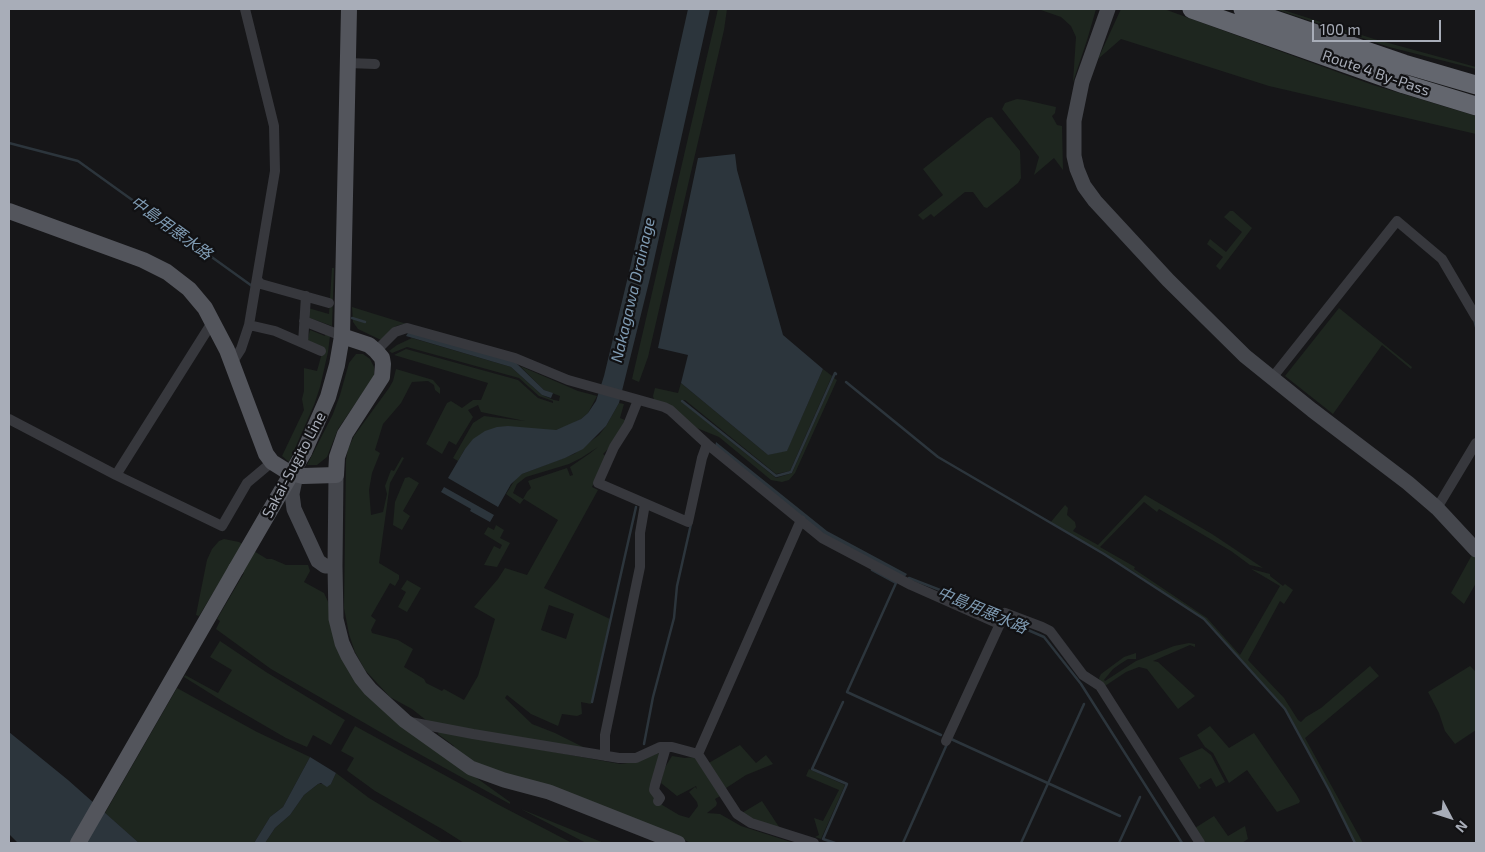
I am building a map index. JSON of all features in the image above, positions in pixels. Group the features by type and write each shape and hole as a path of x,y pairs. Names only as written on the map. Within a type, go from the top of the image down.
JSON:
{"highway":[{"name":"Route 4 By-Pass","path":"1192,9 1404,84 1476,106"},
{"name":"Route 4 By-Pass","path":"1242,9 1404,64 1476,85"},
{"path":"1404,64 1476,78"}],"main road":[{"name":"Sakai-Sugito Line","path":"78,843 304,452 328,397 337,365 342,336 349,9"},
{"path":"9,211 143,260 176,278 189,289 213,321 232,363 263,447 272,462 296,475 336,475 338,457 345,434 382,377 382,358 376,351 369,345 342,336"}],"street":[{"path":"232,363 241,349 249,325 275,171 275,138 245,9"},
{"path":"1108,9 1082,82 1074,121 1074,156 1080,177 1095,201 1181,294 1245,356 1408,483 1437,508 1476,550"},
{"path":"348,63 376,64"},
{"path":"1272,378 1397,221 1442,259 1476,317"},
{"path":"257,281 261,284 329,302"},
{"path":"302,343 306,296"},
{"path":"116,475 213,321"},
{"path":"304,321 342,336"},
{"path":"249,325 275,331 321,350"},
{"path":"376,351 395,332 407,328 515,358 558,376 670,410 707,444 822,538 911,585 999,624"},
{"path":"638,400 628,425 614,447 598,483 688,522 702,458 707,444"},
{"path":"9,419 116,475 222,526 247,483 272,462"},
{"path":"1437,508 1476,443"},
{"path":"296,475 292,494 294,509 318,561 325,566 335,566"},
{"path":"336,475 336,619 342,643 348,656 370,689 405,721 471,768 504,780 549,792 678,843"},
{"path":"605,756 605,735 640,567 640,533 645,504"},
{"path":"698,754 802,520"},
{"path":"946,741 1005,613 1050,631 1083,676 1100,686 1200,843"},
{"path":"405,721 627,759 636,758 660,747 672,747 698,754 736,814 751,823 814,843"},
{"path":"658,801 660,798 654,790 654,785 666,747"}],"shaded area":[{"path":"718,9 727,9 724,30 648,357 639,382 632,379"},
{"path":"1038,9 1096,9 1073,82 1076,37 1071,26 1061,17"},
{"path":"1121,9 1164,9 1373,85 1476,116 1476,134 1269,86 1121,39 1098,59"},
{"path":"1275,9 1476,67 1476,69 1389,47"},
{"path":"1017,99 1056,107 1055,113 1052,116 1057,125 1062,126 1063,170 1054,158 1034,175 1039,157 1002,109 1005,103"},
{"path":"992,117 1020,151 1021,178 1018,183 987,208 984,207 973,192 965,192 934,217 931,214 923,220 918,215 943,195 923,169 987,118"},
{"path":"1230,211 1233,211 1252,228 1220,270 1216,266 1223,257 1207,244 1210,239 1226,252 1242,232 1224,217"},
{"path":"332,268 334,268 332,326 310,318 308,308 329,314"},
{"path":"352,307 410,325 396,326 381,340 358,329 353,322"},
{"path":"1339,308 1412,367 1411,369 1382,345 1333,414 1285,376"},
{"path":"310,330 330,336 328,352 314,405 289,462 282,456 304,410 302,399 304,368 317,371 322,353 307,342"},
{"path":"412,338 511,367 542,395 554,400 559,401 560,396 544,390 520,366 578,391 597,396 588,413 572,424 556,430 544,430 465,449 458,461 453,458 473,423 484,416 525,421 481,412 478,405 468,410 473,417 456,445 449,441 442,454 426,444 447,403 451,401 462,408 473,400 481,400 488,383 394,355 406,349 518,380 538,398 553,403 553,401 539,396 519,378 407,347 392,353 389,351"},
{"path":"356,354 363,354 370,359 374,367 374,376 338,429 327,457 317,465 307,465 333,414 349,363"},
{"path":"396,369 433,380 440,388 440,394 435,390 434,385 428,381 412,382 401,403 383,424 375,450 380,453 372,473 369,490 371,515 383,512 387,494 385,486 391,470 394,471 402,457 404,458 390,483 379,563 399,575 399,579 395,586 390,583 371,616 376,620 371,630 372,633 398,640 413,649 404,667 424,679 426,683 442,691 444,689 464,700 478,676 495,619 474,607 505,568 527,575 558,520 524,499 520,504 506,494 516,478 522,474 574,454 599,435 619,403 624,404 620,418 627,421 614,443 603,454 607,457 592,487 598,490 544,588 610,619 591,704 581,702 582,714 577,716 562,714 558,726 531,714 507,695 505,698 532,724 589,750 431,724 412,709 390,697 365,670 355,652 344,608 346,460 348,449 354,436 393,381","holes":["598,447 570,467 573,475 570,476 567,468 528,481 531,488 523,499 513,493 517,484 526,477 569,464","549,605 574,614 566,639 541,630"]},
{"path":"823,369 832,376 790,471 776,474 685,400 682,400 682,402 776,478 792,473 834,378 837,380 795,473 789,480 782,482 771,480 719,437 692,426 654,400 653,396 655,388 678,393 681,383 768,455 787,450"},
{"path":"409,477 419,483 403,511 410,516 402,530 393,525 395,502 405,478"},
{"path":"1145,495 1212,534 1263,568 1250,565 1231,551 1159,509 1157,512 1144,502 1100,547 1135,567 1134,569 1207,618 1240,655 1280,586 1251,569 1270,574 1283,586 1285,584 1293,590 1284,604 1280,601 1248,660 1284,698 1298,720 1301,722 1321,708 1370,666 1379,676 1305,738 1363,843 1355,843 1285,709 1215,630 1204,619 1131,570 1050,523 1065,505 1068,508 1067,515 1075,522 1076,527 1073,531 1098,545"},
{"path":"496,525 504,530 500,538 510,543 497,567 484,565 494,546 500,549 502,545 484,534 488,527 494,530"},
{"path":"224,539 239,542 267,559 272,559 286,565 308,565 310,571 304,582 324,593 329,604 331,629 407,728 510,802 510,804 271,669 216,629 220,621 217,619 244,573 230,565 199,616 196,615 207,560 212,549 219,541"},
{"path":"1473,553 1476,557 1476,583 1464,604 1451,593"},
{"path":"407,580 421,588 407,612 398,607 406,592 401,589"},
{"path":"220,641 266,672 345,720 331,745 313,735 307,747 286,738 184,677 185,675 218,693 232,670 210,657"},
{"path":"1189,643 1195,644 1195,647 1190,645 1153,661 1158,662 1195,696 1178,709 1147,669 1139,667 1126,672 1105,686 1100,682 1101,674 1124,657 1136,653 1136,659 1128,659 1120,664 1113,669 1105,681 1136,661 1174,646"},
{"path":"1470,666 1476,672 1476,730 1455,744 1445,731 1439,713 1428,692"},
{"path":"177,688 257,732 310,757 283,807 270,817 254,843 139,843 105,813"},
{"path":"355,726 572,843 464,843 375,791 347,770 354,758 341,751"},
{"path":"1210,726 1229,748 1254,733 1296,794 1300,801 1299,803 1277,812 1247,770 1229,783 1213,753 1205,747 1197,735"},
{"path":"439,731 620,764 635,762 658,753 660,754 654,800 679,815 689,818 698,806 689,792 695,787 697,789 696,786 677,796 661,783 664,769 672,756 696,757 722,795 715,799 716,806 707,813 720,814 741,826 794,843 691,843 658,829 506,776 471,761 438,734"},
{"path":"740,745 756,763 766,755 773,764 746,775 723,790 707,764"},
{"path":"1202,748 1211,755 1225,782 1216,787 1211,778 1199,785 1201,788 1199,789 1179,758"},
{"path":"809,769 845,785 821,839 815,837 819,835 814,818 823,821 839,790 806,776"},
{"path":"336,773 369,798 443,843 265,843 275,828 290,815 304,795 318,784 331,784"},
{"path":"762,801 781,830 757,822 742,813"},
{"path":"521,809 604,843 586,843"},
{"path":"1214,816 1228,836 1245,826 1248,839 1242,843 1204,843 1195,828"}],"water":[{"name":"Nakagawa Drainage","path":"688,9 710,9 650,278 619,403 606,426 583,449 565,458 522,474 511,484 498,507 448,478 465,449 473,439 485,431 508,426 556,430 581,419 588,413 596,401 604,376 631,264"},
{"path":"735,154 737,170 783,335 823,369 787,451 768,455 681,383 688,355 658,348 698,158"},
{"path":"409,331 514,361 544,390 553,393 551,398 542,395 511,367 406,336"},
{"path":"716,442 827,531 907,574 904,578 830,539 715,447"},
{"path":"444,487 494,515 490,522 441,492"},
{"path":"9,732 68,780 139,843 18,843 9,834"},
{"path":"310,757 336,773 331,784 327,787 321,783 318,784 304,795 290,815 275,828 265,843 254,843 270,817 283,807"}],"waterway":[{"name":"中島用悪水路","path":"9,143 78,161 252,286"},
{"name":"中島用悪水路","path":"352,318 365,322"},
{"path":"1474,319 1476,327"},
{"path":"682,401 776,476 791,472 836,374"},
{"path":"846,382 938,457 1104,554 1204,619 1285,709 1355,843"},
{"path":"592,702 636,507"},
{"path":"644,744 653,697 674,618 677,586 691,524"},
{"path":"872,570 896,583 847,692 941,735"},
{"name":"中島用悪水路","path":"909,578 953,595 1000,618"},
{"name":"中島用悪水路","path":"1005,620 1044,637 1081,684 1182,843"},
{"path":"835,843 823,839 847,784 812,769 843,702"},
{"path":"1021,843 1084,704"},
{"path":"951,739 1120,816"},
{"path":"903,843 947,744"},
{"path":"1119,843 1140,797"}]}
